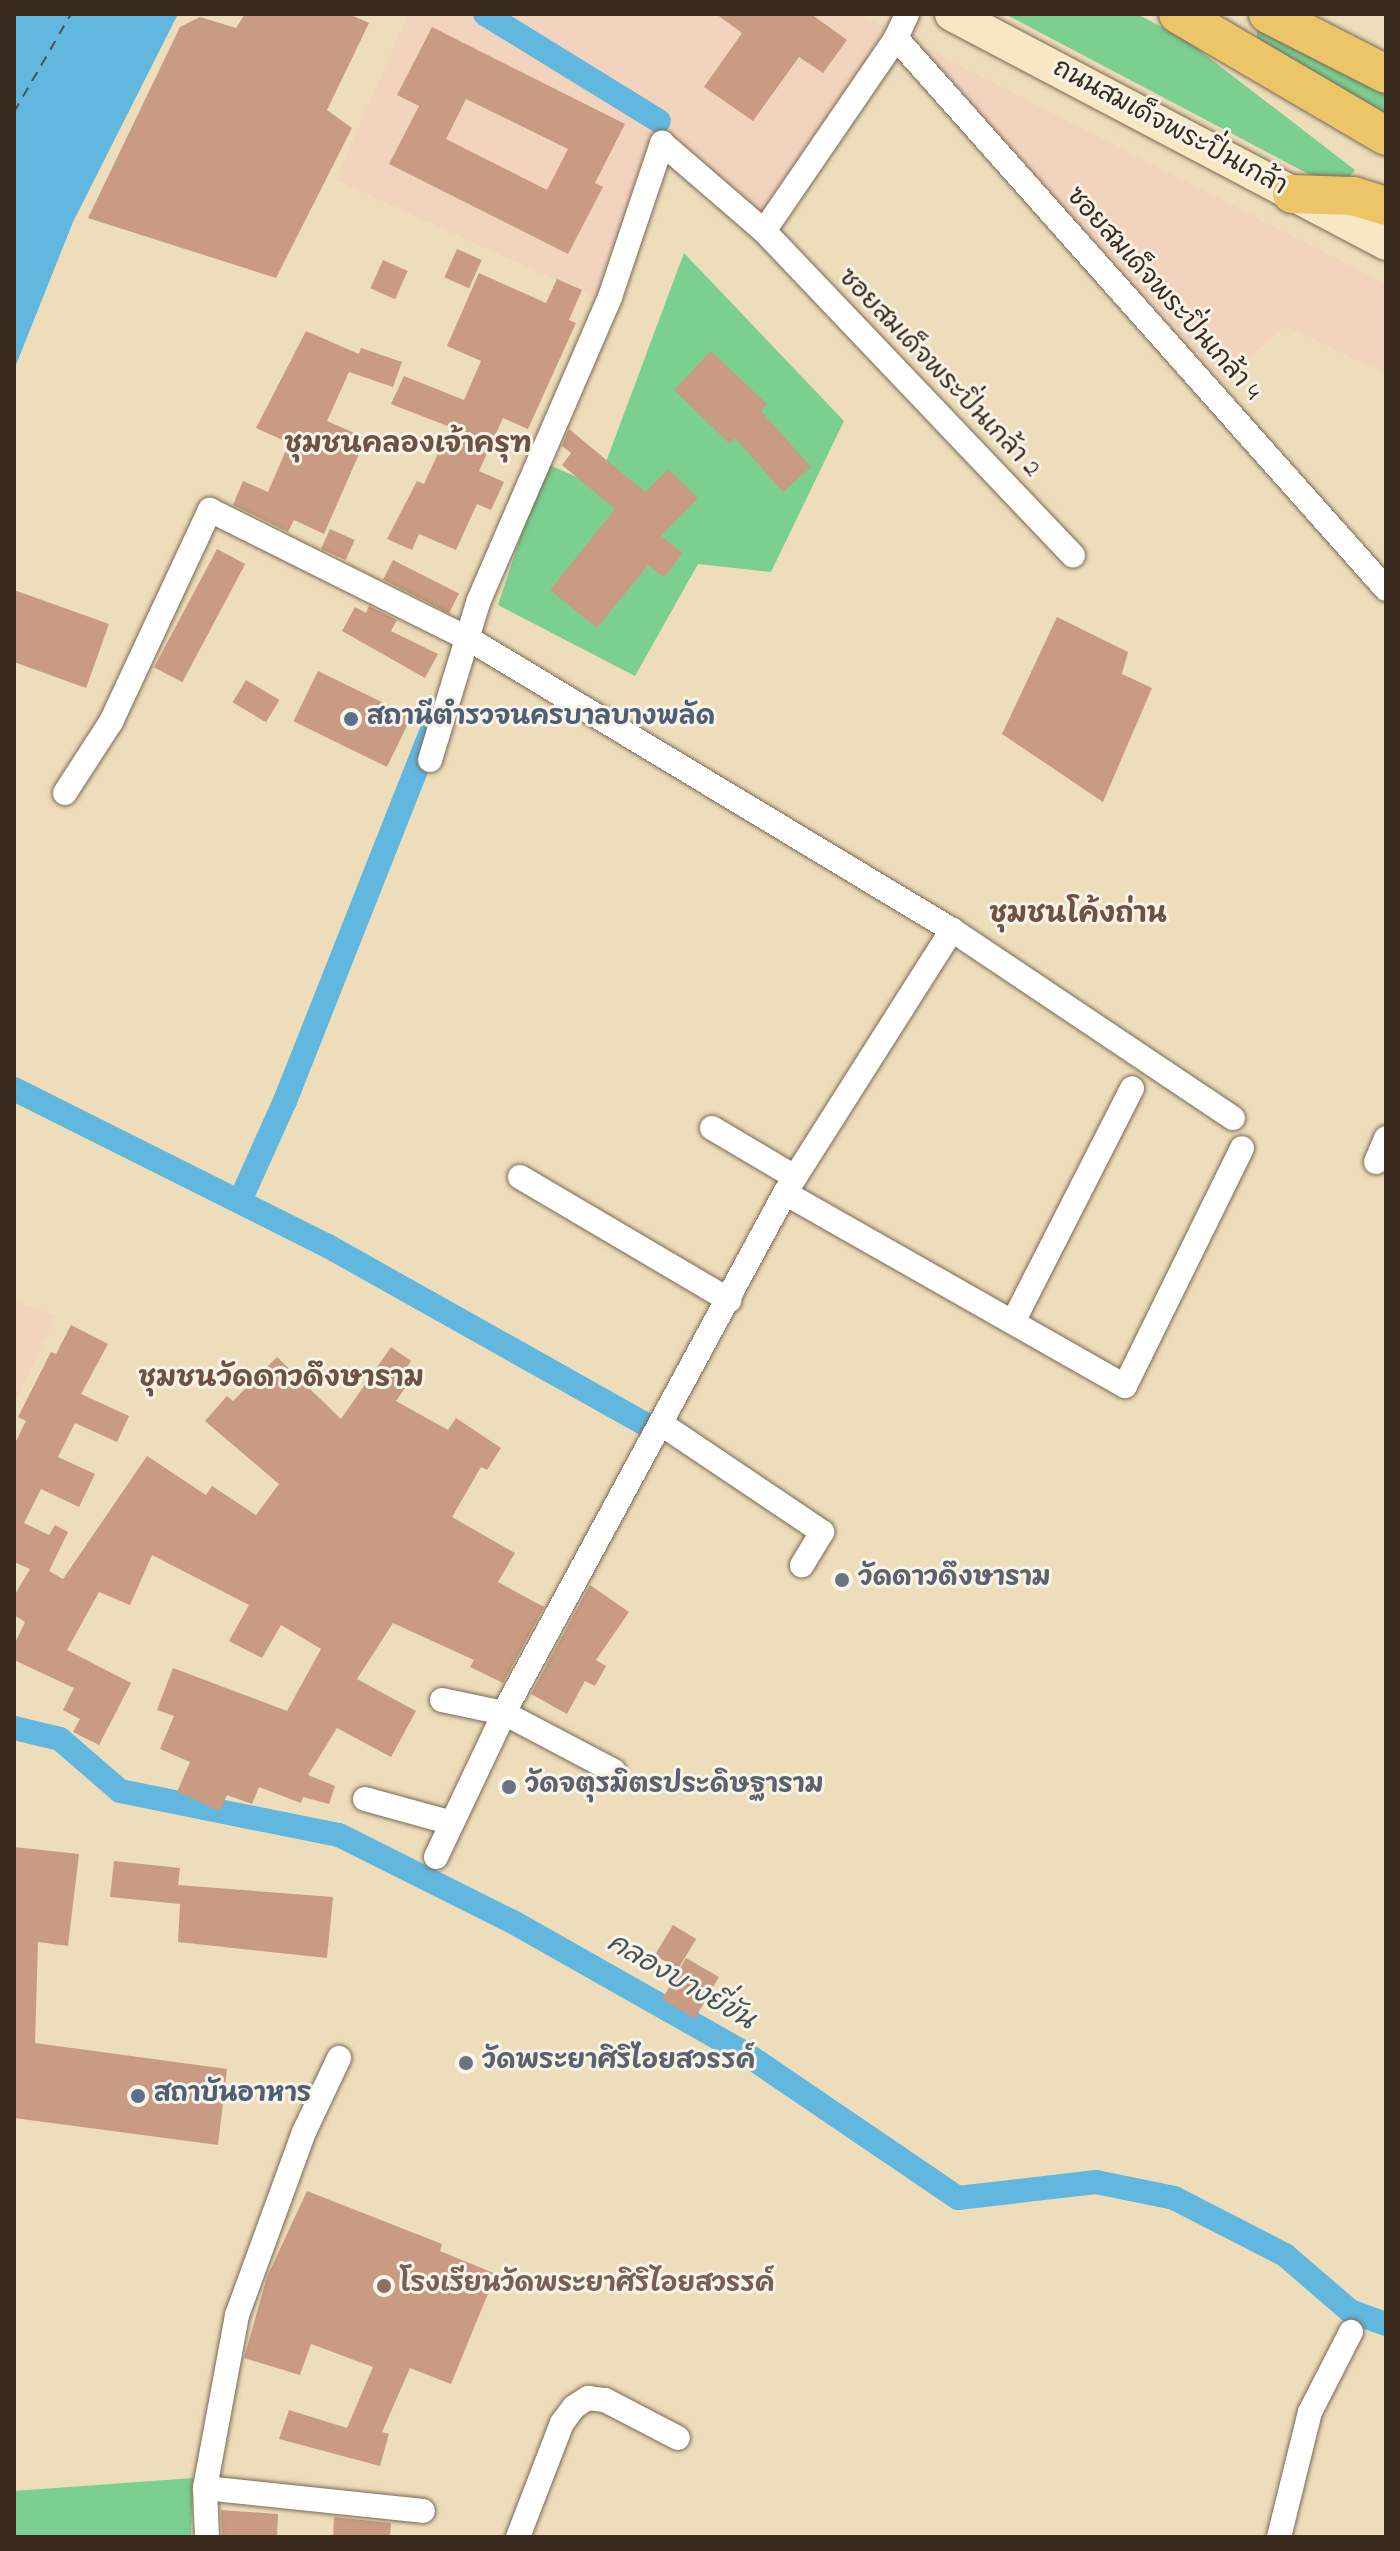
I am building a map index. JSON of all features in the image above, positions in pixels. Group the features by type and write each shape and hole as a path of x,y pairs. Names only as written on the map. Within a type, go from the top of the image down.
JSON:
{"main road":[{"name":"ถนนสมเด็จพระปิ่นเกล้า","path":"952,14 1386,243"},
{"path":"1178,14 1386,136"},
{"path":"1268,14 1386,74"},
{"path":"1292,194 1353,196 1386,206"}],"street":[{"path":"764,231 896,38 907,14"},
{"name":"ซอยสมเด็จพระปิ่นเกล้า 4","path":"896,38 1386,589"},
{"name":"ซอยสมเด็จพระปิ่นเกล้า 2","path":"430,760 479,600 610,297 662,143 764,231 1073,555"},
{"path":"65,793 111,722 210,510 469,639 952,930 1233,1118"},
{"path":"436,1857 504,1713 663,1425 790,1185 952,930"},
{"path":"1014,1320 1132,1088"},
{"path":"712,1128 790,1185 1125,1386 1242,1148"},
{"path":"1376,1162 1386,1138"},
{"path":"520,1177 729,1300"},
{"path":"663,1425 822,1532 802,1565"},
{"path":"442,1700 504,1713 614,1771"},
{"path":"365,1799 452,1823"},
{"path":"207,2537 205,2488 237,2315 304,2132 339,2058"},
{"path":"1279,2537 1310,2412 1351,2332"},
{"path":"518,2537 562,2423 574,2407 588,2398 605,2400 678,2438"},
{"path":"205,2488 423,2511"}],"shaded area":[{"path":"408,14 859,14 1386,284 1386,374 1286,326 1222,381 900,50 748,237 668,161 615,307 336,180"},
{"path":"14,1301 56,1316 14,1404"}],"green space":[{"path":"1005,14 1137,14 1186,40 1355,170 1339,190"},
{"path":"1257,27 1386,90 1386,116 1257,46"},
{"path":"684,253 844,421 771,572 698,564 635,676 498,605 545,463 597,486"},
{"path":"193,2478 191,2537 14,2537 14,2491"}],"water":[{"path":"14,14 178,14 73,222 14,370"}],"building":[{"path":"245,14 349,14 369,23 327,110 352,128 276,278 88,218 180,27 200,17 236,28"},
{"path":"716,14 811,14 847,40 823,73 799,57 753,121 704,87 742,33"},
{"path":"432,27 625,124 595,183 603,187 568,254 389,164 419,106 397,95","holes":["466,99 568,149 547,190 446,139"]},
{"path":"457,249 482,260 469,288 444,277"},
{"path":"383,260 408,271 395,299 370,288"},
{"path":"479,273 546,303 557,279 582,290 569,320 576,323 528,429 503,418 479,471 504,482 491,510 477,504 456,550 419,534 412,550 387,539 417,481 424,484 450,427 391,404 404,376 464,400 481,361 447,346"},
{"path":"306,331 359,354 361,348 402,362 393,387 349,372 327,421 366,438 324,534 294,520 288,532 233,505 243,481 268,492 289,443 256,428"},
{"path":"711,351 767,404 761,411 811,467 783,492 735,438 730,444 674,390"},
{"path":"569,429 645,492 668,469 698,498 661,536 683,553 664,577 648,565 597,628 550,590 615,509 562,465 571,453 562,446"},
{"path":"330,529 355,540 346,560 321,549"},
{"path":"217,549 245,564 182,682 154,667"},
{"path":"393,560 459,594 449,613 383,580"},
{"path":"14,590 109,624 86,688 14,662"},
{"path":"369,606 397,620 391,631 438,654 425,678 342,631 355,607 366,613"},
{"path":"1057,617 1128,652 1122,674 1152,688 1103,802 1002,734"},
{"name":"สถานีตำรวจนครบาลบางพลัด","path":"318,671 411,717 387,767 293,721"},
{"path":"246,680 279,700 266,722 233,702"},
{"path":"71,1325 108,1344 81,1394 129,1416 117,1442 75,1423 58,1457 95,1474 79,1507 41,1489 24,1523 49,1535 55,1525 68,1532 49,1571 63,1579 147,1456 206,1495 212,1486 256,1515 279,1484 205,1421 227,1396 233,1401 277,1357 341,1419 391,1347 411,1361 406,1369 414,1375 396,1401 448,1430 456,1418 501,1448 487,1470 481,1467 452,1517 515,1553 498,1582 544,1607 503,1683 470,1667 474,1660 393,1623 357,1679 416,1711 391,1757 337,1728 308,1775 335,1786 329,1804 303,1797 301,1803 259,1787 252,1804 227,1795 220,1811 177,1792 190,1762 160,1749 174,1716 157,1710 173,1668 287,1711 321,1649 281,1625 262,1658 229,1641 249,1605 152,1555 130,1605 99,1592 67,1650 131,1683 99,1745 73,1732 80,1719 63,1710 74,1688 14,1660 14,1645 25,1622 14,1615 14,1596 30,1569 14,1562 14,1445 26,1421 18,1417 51,1352 56,1354"},
{"path":"590,1585 629,1612 596,1660 606,1666 595,1686 585,1681 567,1714 531,1694"},
{"path":"14,1847 79,1854 68,1946 38,1942 35,2043 227,2069 218,2145 14,2118"},
{"path":"114,1861 180,1868 178,1885 333,1897 327,1958 178,1942 180,1904 110,1897"},
{"path":"673,1925 696,1939 678,1969 655,1955"},
{"path":"686,1958 719,1977 695,2019 662,2000"},
{"name":"โรงเรียนวัดพระยาศิริไอยสวรรค์","path":"307,2191 442,2244 440,2251 496,2274 451,2384 410,2368 382,2432 389,2434 380,2466 279,2439 289,2410 347,2428 373,2367 311,2344 300,2375 244,2358 267,2277"},
{"path":"221,2510 278,2514 277,2537 222,2537"},
{"path":"334,2517 391,2523 390,2537 333,2537"}],"waterway":[{"path":"485,14 659,121"},
{"path":"240,1201 285,1101 431,733"},
{"path":"14,1089 326,1245 647,1425"},
{"name":"คลองบางยี่ขัน","path":"14,1728 60,1739 120,1791 339,1835 513,1922 746,2054 958,2198 1096,2182 1174,2198 1285,2255 1350,2311 1386,2324"}],"ferry route":[{"path":"14,112 71,14"}],"place":[{"name":"สถานีตำรวจนครบาลบางพลัด","path":"351,719"},
{"name":"วัดดาวดึงษาราม","path":"842,1580"},
{"name":"วัดจตุรมิตรประดิษฐาราม","path":"509,1787"},
{"name":"วัดพระยาศิริไอยสวรรค์","path":"466,2063"},
{"name":"สถาบันอาหาร","path":"138,2096"},
{"name":"โรงเรียนวัดพระยาศิริไอยสวรรค์","path":"384,2286"}],"district":[{"name":"ชุมชนคลองเจ้าครุฑ","path":"408,446"},
{"name":"ชุมชนโค้งถ่าน","path":"1078,916"},
{"name":"ชุมชนวัดดาวดึงษาราม","path":"281,1380"}]}
